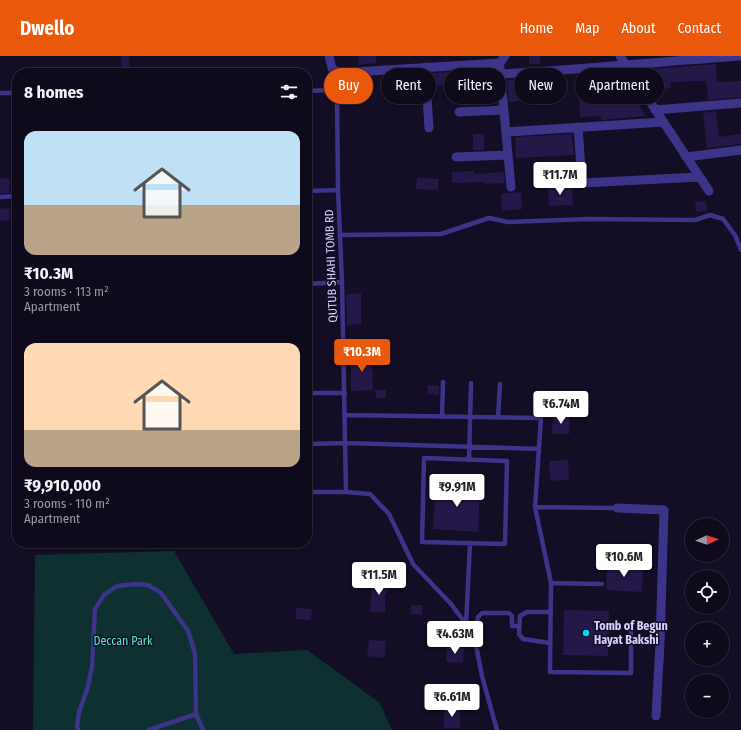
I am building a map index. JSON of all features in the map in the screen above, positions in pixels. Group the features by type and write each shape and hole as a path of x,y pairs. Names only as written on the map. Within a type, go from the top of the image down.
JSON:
{"street":[{"path":"329,56 332,68 337,73 425,67 501,58"},
{"path":"620,56 625,66 709,191"},
{"path":"506,74 625,66 652,59 740,56"},
{"path":"425,67 429,128"},
{"path":"655,110 741,103"},
{"path":"504,104 511,187"},
{"path":"459,112 504,110"},
{"path":"506,132 663,122"},
{"path":"578,128 582,183 699,177"},
{"path":"686,157 741,150"},
{"path":"456,157 508,155"},
{"path":"617,508 664,510 660,644 656,716"}],"lane":[{"name":"QUTUB SHAHI TOMB RD","path":"312,91 332,90 335,91 337,95 346,492"},
{"path":"0,93 12,93"},
{"path":"312,191 338,190"},
{"path":"0,197 12,196"},
{"path":"340,235 441,234 489,218 508,222 588,219 695,220 710,214 723,219 735,235 741,250"},
{"path":"312,284 342,282"},
{"path":"442,417 443,382"},
{"path":"468,460 471,384"},
{"path":"498,418 500,384"},
{"path":"312,393 344,393"},
{"path":"345,415 541,418 536,507 551,583 550,672 631,673 631,624"},
{"path":"312,444 346,443 540,449"},
{"path":"424,458 507,460 505,544 470,544 422,542 424,458"},
{"path":"312,492 370,494 388,514 413,564 451,604 474,635"},
{"path":"536,507 617,508"},
{"path":"466,626 470,544"},
{"path":"551,583 602,584"},
{"path":"78,730 77,726 79,712 87,690 92,667 95,609 104,595 117,586 136,584 148,585 162,593 188,631 196,653 196,714 203,730"},
{"path":"550,643 523,639 519,634 519,626 520,616 527,612 551,612"},
{"path":"497,730 482,676 474,635 478,618 482,613 509,613 512,616 512,626 519,626"},
{"path":"149,730 196,714"}],"green space":[{"name":"Deccan Park","path":"174,551 234,654 307,650 380,703 392,730 33,730 35,555"}],"building":[{"path":"121,56 129,56 130,68 122,68"},
{"path":"358,56 376,56 376,63 359,65"},
{"path":"529,56 540,56 540,64 529,64"},
{"path":"716,64 717,82 741,81 741,97 708,100 706,81 670,82 671,88 664,89 664,68"},
{"path":"444,72 444,85 436,86 436,73"},
{"path":"514,79 514,102 509,102 507,80"},
{"path":"464,104 476,104 476,105 464,106"},
{"path":"579,104 639,104 645,116 601,120 601,116 580,117"},
{"path":"716,111 719,137 741,134 741,144 707,148 703,113"},
{"path":"473,134 484,134 484,150 473,150"},
{"path":"572,134 574,155 516,158 515,137"},
{"path":"473,171 474,174 504,172 505,183 452,183 452,172"},
{"path":"0,178 10,179 9,193 0,193"},
{"path":"417,178 438,179 438,190 416,189"},
{"path":"572,186 573,205 549,206 548,187"},
{"path":"521,192 522,209 502,211 501,194"},
{"path":"706,201 707,211 696,212 695,202"},
{"path":"0,208 10,209 9,221 0,220"},
{"path":"361,293 361,324 347,325 346,294"},
{"path":"351,356 372,356 373,390 351,391"},
{"path":"428,385 439,386 439,395 427,394"},
{"path":"375,390 386,390 386,398 376,398"},
{"path":"553,416 570,417 569,434 552,434"},
{"path":"568,460 569,480 550,481 549,461"},
{"path":"436,483 480,486 478,532 433,529"},
{"path":"607,565 643,567 642,592 606,590"},
{"path":"372,580 388,581 387,594 385,594 385,612 370,612"},
{"path":"411,605 422,605 422,615 411,614"},
{"path":"296,608 312,609 311,620 296,619"},
{"name":"Tomb of Begun Hayat Bakshi","path":"564,610 609,611 608,656 563,655"},
{"path":"369,640 386,641 385,658 367,656"},
{"path":"447,647 464,648 463,663 446,662"},
{"path":"444,709 460,709 460,728 444,728"}],"place":[{"name":"Tomb of Begun Hayat Bakshi","path":"586,633"}]}
